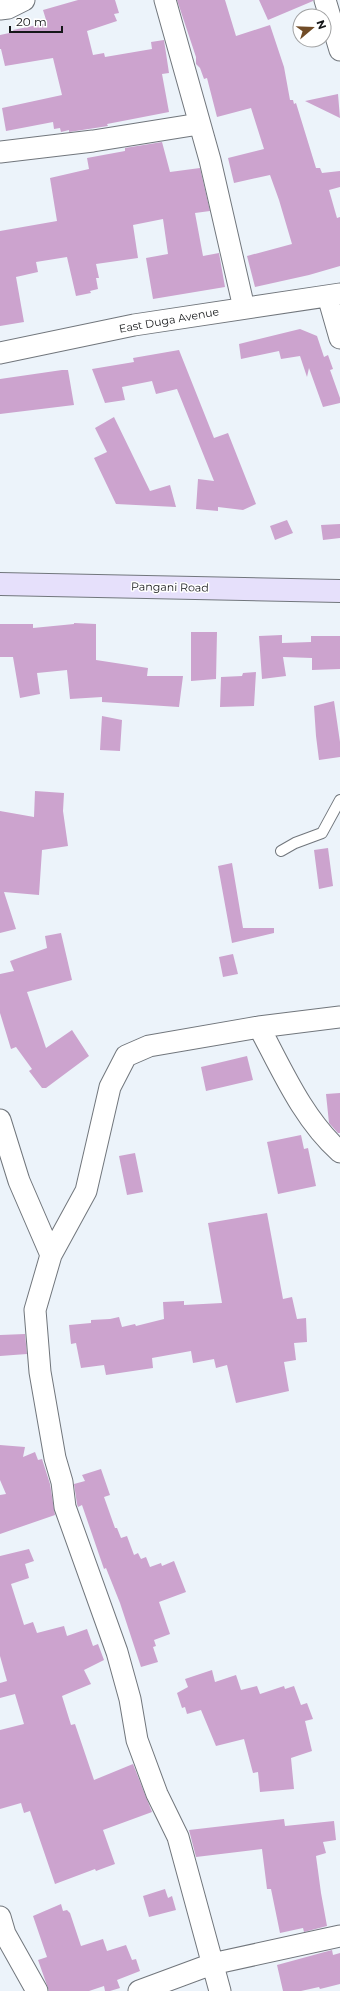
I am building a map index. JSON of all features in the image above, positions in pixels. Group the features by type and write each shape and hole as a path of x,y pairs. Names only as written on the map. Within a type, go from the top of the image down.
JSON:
{"main road":[{"name":"Pangani Road","path":"0,584 340,590"}],"street":[{"path":"0,9 8,8 24,0"},
{"path":"165,0 199,124 244,308"},
{"path":"325,0 340,50"},
{"path":"0,152 93,141 199,124"},
{"path":"334,295 340,338"},
{"name":"East Duga Avenue","path":"0,353 134,326 334,295"},
{"path":"220,1991 178,1837 157,1794 137,1740 130,1699 117,1652 65,1507 62,1482 40,1372 35,1310 51,1255 86,1191 110,1087 126,1056 149,1046 259,1027 340,1017"},
{"path":"259,1027 307,1112 323,1137 340,1152"},
{"path":"0,1120 19,1181 51,1255"},
{"path":"0,1917 5,1934 38,1991"},
{"path":"139,1991 212,1964 340,1936"}],"lane":[{"path":"281,851 295,843 322,834 340,800"}],"building":[{"path":"78,0 115,0 119,13 114,14 117,21 87,31 93,55 104,53 105,57 152,49 151,42 164,40 169,73 162,74 169,112 107,124 108,126 69,132 69,130 61,132 60,128 54,129 53,122 6,131 2,108 62,95 53,58 5,66 0,49 0,35 14,32 13,30 47,23 43,10"},
{"path":"177,0 225,0 236,36 270,25 284,67 290,100 293,100 294,104 296,103 316,168 320,168 322,173 340,171 340,187 329,190 337,218 340,217 340,266 309,275 255,287 247,256 292,244 270,175 234,183 228,158 264,149 251,108 217,117 207,78 204,79 200,68 196,64 196,57"},
{"path":"259,0 313,0 296,8 292,8 292,10 268,20"},
{"path":"338,94 340,118 305,101"},
{"path":"162,142 170,172 200,168 210,211 195,213 203,256 219,253 225,287 153,299 146,258 168,254 163,219 133,225 138,258 96,264 99,278 96,278 98,289 90,291 91,293 76,296 67,257 36,262 38,272 16,277 24,322 0,326 0,231 57,221 50,178 89,169 87,158 125,151 125,148"},
{"path":"300,329 317,336 324,357 328,355 333,369 330,370 340,398 340,403 323,407 309,368 307,377 300,356 281,359 279,351 241,359 239,344"},
{"path":"179,350 214,438 228,433 256,504 243,510 218,507 218,511 196,509 198,479 214,481 177,389 156,394 152,381 122,387 125,400 105,403 92,369 134,362 133,358"},
{"path":"68,370 74,405 0,414 0,379"},
{"path":"114,417 150,491 170,485 176,507 116,504 94,458 107,452 95,428"},
{"path":"287,520 293,533 275,540 270,526"},
{"path":"340,524 340,538 323,540 321,525"},
{"path":"74,623 96,624 96,660 148,668 147,676 183,676 179,707 102,702 102,697 70,699 67,670 37,673 40,694 20,698 13,657 0,657 0,624 33,624 33,628"},
{"path":"191,632 217,632 216,679 191,681"},
{"path":"282,635 282,643 311,642 311,636 340,636 340,669 312,670 312,658 283,657 286,676 262,679 259,636"},
{"path":"256,672 254,706 220,707 221,677 242,676 243,673"},
{"path":"334,701 340,742 340,757 319,760 314,706"},
{"path":"102,716 122,720 120,751 100,750"},
{"path":"35,791 64,793 63,811 68,846 42,850 39,895 4,892 16,929 0,933 0,811 34,817"},
{"path":"328,848 333,886 319,889 314,850"},
{"path":"232,863 243,928 274,928 274,933 232,943 218,866"},
{"path":"61,933 72,980 27,992 46,1048 72,1030 89,1056 46,1088 42,1088 29,1071 32,1069 16,1047 11,1049 0,1013 0,974 14,971 10,961 47,948 45,936"},
{"path":"233,954 238,974 223,977 219,957"},
{"path":"247,1056 253,1080 206,1091 201,1067"},
{"path":"340,1093 340,1133 338,1133 329,1123 326,1094"},
{"path":"301,1135 304,1149 308,1148 316,1186 278,1194 267,1142"},
{"path":"135,1153 143,1192 127,1195 119,1156"},
{"path":"267,1213 283,1299 292,1297 297,1319 306,1318 307,1342 294,1343 296,1360 284,1362 289,1391 236,1403 227,1365 216,1368 214,1359 193,1363 191,1351 152,1358 153,1368 106,1375 104,1365 81,1368 76,1343 71,1344 69,1325 91,1323 91,1320 119,1317 122,1327 135,1324 136,1326 164,1319 163,1302 184,1301 184,1305 222,1303 208,1223"},
{"path":"25,1334 27,1354 0,1356 0,1335"},
{"path":"0,1445 25,1447 23,1457 35,1452 38,1460 42,1459 50,1484 55,1515 0,1534 0,1495 6,1494 0,1480"},
{"path":"101,1469 110,1495 104,1497 115,1528 117,1528 121,1538 127,1536 134,1555 138,1553 141,1559 146,1557 150,1567 161,1563 162,1566 174,1561 186,1592 159,1602 170,1634 154,1640 156,1646 153,1647 158,1662 141,1667 120,1603 106,1568 104,1569 82,1505 78,1507 77,1504 74,1484 85,1481 82,1475"},
{"path":"29,1549 34,1561 25,1564 29,1578 11,1584 24,1625 33,1622 37,1633 64,1626 67,1636 87,1629 93,1646 98,1644 104,1660 84,1670 91,1684 62,1696 71,1725 75,1724 94,1780 133,1764 152,1812 103,1830 115,1864 96,1871 95,1869 55,1884 30,1811 24,1813 21,1803 0,1809 0,1730 24,1724 15,1694 0,1698 0,1683 7,1681 0,1656 0,1556"},
{"path":"212,1670 215,1682 236,1675 241,1690 257,1686 260,1694 284,1686 285,1689 294,1686 301,1705 307,1703 313,1719 305,1721 312,1751 291,1758 294,1789 260,1792 258,1772 253,1773 244,1739 216,1746 201,1710 187,1714 185,1707 182,1708 177,1693 188,1687 185,1679"},
{"path":"284,1819 285,1826 334,1821 336,1840 323,1842 326,1853 316,1856 327,1926 304,1932 303,1928 280,1933 271,1889 267,1889 262,1849 196,1857 189,1830"},
{"path":"165,1889 168,1898 172,1896 176,1910 149,1917 143,1896"},
{"path":"61,1904 63,1911 67,1910 70,1913 81,1946 103,1939 107,1951 126,1945 132,1960 136,1959 140,1971 117,1980 120,1988 110,1991 105,1991 104,1986 89,1991 49,1991 38,1960 47,1957 33,1916"},
{"path":"332,1950 333,1955 340,1953 340,1984 320,1989 319,1987 301,1991 283,1991 277,1965"}]}
